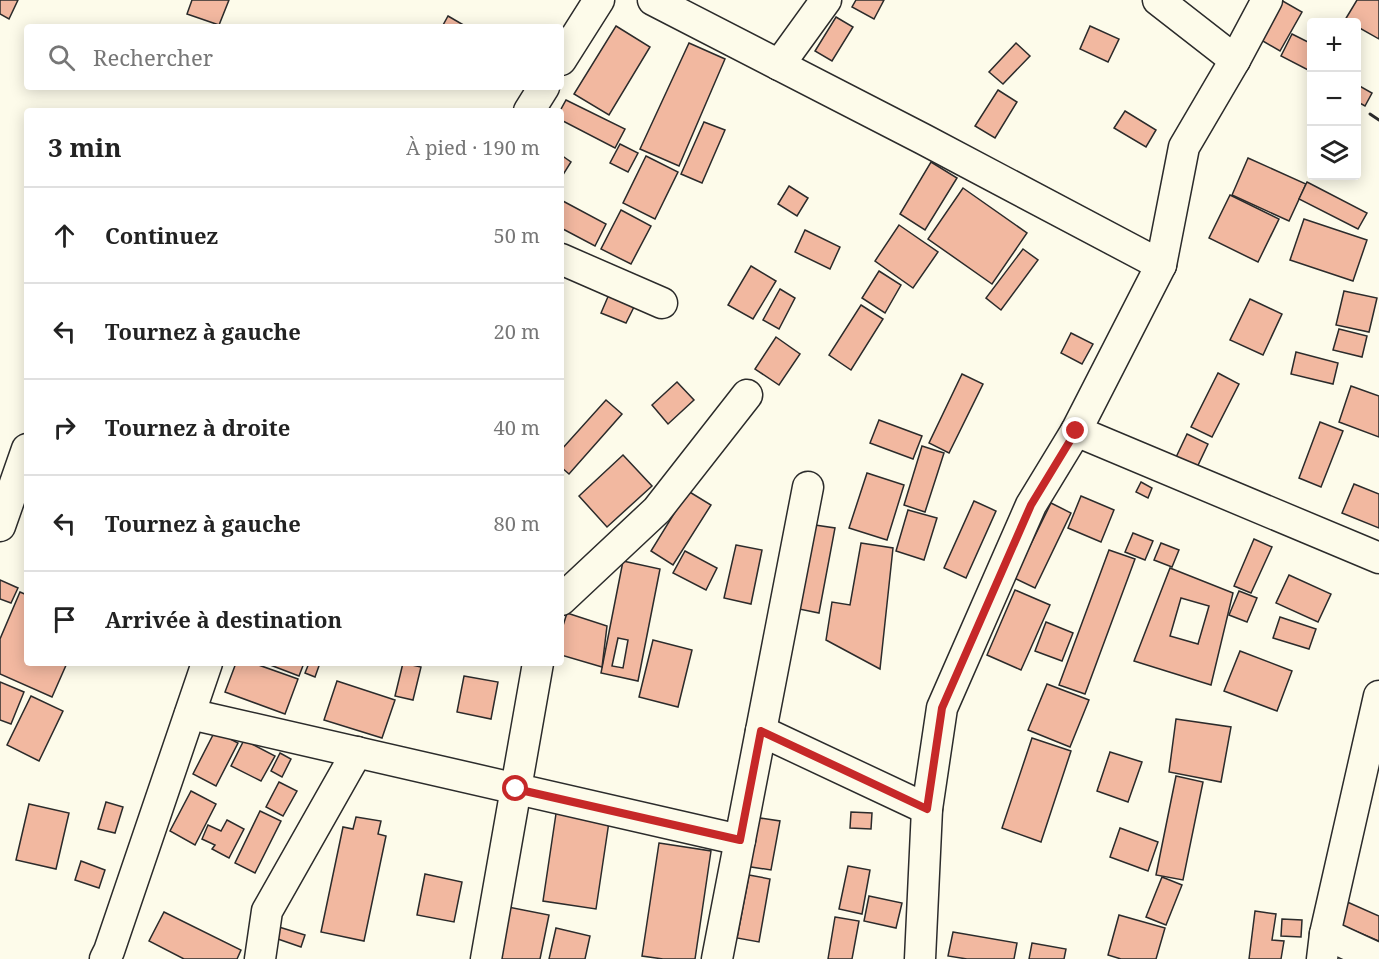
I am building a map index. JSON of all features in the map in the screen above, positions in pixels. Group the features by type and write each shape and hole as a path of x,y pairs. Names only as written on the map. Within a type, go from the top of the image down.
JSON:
{"street":[{"path":"564,55 599,0"},
{"path":"653,0 1161,265"},
{"path":"779,65 826,0"},
{"path":"1158,0 1235,60"},
{"path":"920,959 927,809 942,708 1031,505 1076,431 1161,265 1184,147 1267,0"},
{"path":"531,108 542,90"},
{"path":"564,260 662,303"},
{"path":"564,597 657,510 747,394"},
{"path":"1076,431 1379,558"},
{"path":"0,526 24,458"},
{"path":"717,959 808,487"},
{"path":"105,959 206,666"},
{"path":"486,959 537,666"},
{"path":"1379,696 1323,946 1379,959"},
{"path":"190,714 740,840"},
{"path":"761,731 927,809"},
{"path":"260,959 267,911 357,752"}],"building":[{"path":"0,0 18,0 9,19 0,14"},
{"path":"192,0 229,0 219,24 187,14"},
{"path":"856,0 884,0 874,19 852,7"},
{"path":"1281,0 1302,12 1280,51 1256,37"},
{"path":"1357,0 1379,0 1379,39 1361,29 1361,18 1346,18"},
{"path":"448,16 462,24 444,24"},
{"path":"836,17 853,27 832,61 815,51"},
{"path":"616,26 650,47 609,115 574,94"},
{"path":"1090,26 1119,39 1108,62 1080,49"},
{"path":"1292,34 1307,42 1307,69 1281,56"},
{"path":"689,43 725,59 679,166 640,149"},
{"path":"1016,43 1030,56 1003,84 989,72"},
{"path":"1361,87 1372,93 1365,106 1361,104"},
{"path":"998,90 1017,102 995,138 975,126"},
{"path":"566,100 625,129 615,148 564,122 564,108 562,108"},
{"path":"1125,111 1156,130 1146,147 1114,128"},
{"path":"704,122 725,130 702,183 681,174"},
{"path":"620,144 638,153 628,172 610,163"},
{"path":"646,156 678,172 655,219 623,203"},
{"path":"564,157 571,162 564,173"},
{"path":"1248,158 1306,184 1289,221 1232,195"},
{"path":"931,162 957,178 925,230 900,214"},
{"path":"1307,182 1367,213 1358,229 1299,199"},
{"path":"789,186 808,198 797,216 778,204"},
{"path":"963,188 1027,233 992,284 928,239"},
{"path":"1230,195 1279,219 1258,262 1209,238"},
{"path":"564,202 606,224 595,246 564,230"},
{"path":"621,210 651,226 631,264 601,249"},
{"path":"1304,219 1367,240 1353,281 1290,260"},
{"path":"899,225 938,252 913,288 875,261"},
{"path":"805,230 840,247 830,269 795,252"},
{"path":"1023,249 1038,260 1001,310 986,298"},
{"path":"751,266 776,281 753,319 728,305"},
{"path":"879,271 901,285 885,313 862,298"},
{"path":"780,289 795,298 779,329 763,320"},
{"path":"1344,291 1377,298 1369,332 1336,325"},
{"path":"610,292 636,303 626,323 601,313"},
{"path":"1250,299 1282,314 1263,355 1230,340"},
{"path":"861,305 883,319 851,370 829,355"},
{"path":"1339,329 1367,336 1362,357 1333,350"},
{"path":"1071,333 1093,344 1082,364 1061,353"},
{"path":"776,337 800,354 779,385 755,369"},
{"path":"1296,352 1338,363 1333,384 1291,374"},
{"path":"1218,373 1239,384 1212,437 1191,427"},
{"path":"962,374 983,384 949,453 929,443"},
{"path":"677,382 694,400 668,424 652,405"},
{"path":"1351,386 1379,396 1379,437 1339,422"},
{"path":"606,400 622,414 569,474 564,470 564,447"},
{"path":"879,420 922,436 913,459 870,443"},
{"path":"1320,422 1343,431 1321,487 1299,478"},
{"path":"1187,434 1208,444 1192,478 1171,468"},
{"path":"922,446 944,453 925,512 904,505"},
{"path":"623,455 652,486 607,527 579,496"},
{"path":"867,473 904,485 887,540 849,528"},
{"path":"1141,482 1152,488 1148,498 1136,492"},
{"path":"1354,484 1379,494 1379,528 1342,513"},
{"path":"688,491 711,505 673,565 651,551"},
{"path":"1081,496 1114,510 1101,542 1068,528"},
{"path":"974,501 996,511 966,578 944,568"},
{"path":"1051,503 1071,513 1035,588 1014,578"},
{"path":"908,510 937,518 924,560 896,551"},
{"path":"815,525 835,528 819,613 799,609"},
{"path":"1133,533 1153,541 1145,560 1125,552"},
{"path":"1254,539 1272,547 1251,593 1234,586"},
{"path":"861,543 893,548 880,669 826,640 832,602 850,605"},
{"path":"1161,543 1179,550 1172,567 1154,560"},
{"path":"736,545 762,550 751,604 724,598"},
{"path":"1109,550 1135,559 1085,694 1059,685"},
{"path":"685,551 717,568 706,590 673,573"},
{"path":"623,561 660,569 638,681 601,673","holes":["618,638 628,640 623,668 612,666"]},
{"path":"1170,568 1233,593 1211,685 1134,661","holes":["1181,598 1209,606 1198,644 1170,636"]},
{"path":"1289,575 1331,594 1318,622 1276,603"},
{"path":"0,580 18,588 11,603 0,599"},
{"path":"1015,590 1050,605 1021,670 987,655"},
{"path":"1239,591 1257,598 1247,622 1229,615"},
{"path":"20,592 24,594 24,666 66,666 52,697 0,674 0,639"},
{"path":"567,613 607,626 602,667 564,656 564,622"},
{"path":"1280,617 1316,629 1309,649 1273,638"},
{"path":"1046,622 1073,633 1062,661 1035,651"},
{"path":"653,640 692,650 678,707 639,697"},
{"path":"1240,651 1292,671 1277,711 1224,691"},
{"path":"235,666 261,666 298,679 285,714 225,692"},
{"path":"273,666 303,666 299,676"},
{"path":"308,666 319,666 315,677 305,673"},
{"path":"402,666 421,667 413,700 395,696"},
{"path":"464,676 498,682 491,719 457,712"},
{"path":"337,681 395,700 382,738 324,720"},
{"path":"0,682 24,692 11,724 0,720"},
{"path":"1047,684 1089,700 1070,747 1028,730"},
{"path":"31,696 63,711 39,761 7,745"},
{"path":"1176,719 1231,727 1221,782 1169,772"},
{"path":"215,731 238,743 216,786 193,774"},
{"path":"1032,738 1071,751 1041,842 1002,828"},
{"path":"244,740 275,756 261,781 231,766"},
{"path":"1110,752 1142,762 1128,802 1097,791"},
{"path":"280,753 291,759 282,777 271,771"},
{"path":"1176,776 1203,782 1183,880 1156,875"},
{"path":"279,782 297,791 283,816 266,807"},
{"path":"191,791 216,804 195,845 170,831"},
{"path":"106,802 123,807 115,833 98,829"},
{"path":"29,804 69,813 56,869 16,860"},
{"path":"557,807 610,815 596,909 543,901"},
{"path":"260,811 281,821 255,873 235,863"},
{"path":"851,812 872,813 871,829 850,828"},
{"path":"356,817 381,821 378,834 386,836 364,941 321,932 343,827 353,829"},
{"path":"753,817 780,821 771,870 745,866"},
{"path":"227,820 244,829 229,858 212,849 215,845 202,839 208,825 221,831"},
{"path":"1120,828 1158,842 1148,871 1110,857"},
{"path":"659,843 711,851 695,959 663,959 642,956"},
{"path":"81,861 105,870 99,888 75,880"},
{"path":"848,866 870,870 862,914 839,909"},
{"path":"425,874 462,882 454,922 417,915"},
{"path":"749,875 770,879 759,942 737,938"},
{"path":"1162,877 1182,885 1166,925 1146,917"},
{"path":"869,896 902,903 896,928 864,921"},
{"path":"1345,901 1379,916 1379,941 1336,923"},
{"path":"508,907 549,915 540,959 497,959"},
{"path":"1255,911 1276,914 1272,940 1284,941 1281,959 1249,959"},
{"path":"164,912 241,950 237,959 184,959 149,941"},
{"path":"1119,915 1165,928 1156,959 1121,959 1108,955"},
{"path":"835,917 859,921 852,959 828,959"},
{"path":"1282,919 1302,920 1301,937 1281,936"},
{"path":"279,927 305,935 301,947 275,938"},
{"path":"556,928 590,936 585,959 549,959"},
{"path":"953,932 1017,943 1014,959 967,959 948,956"},
{"path":"1032,943 1066,949 1064,959 1029,959"}],"wall":[{"path":"1370,114 1379,120"}],"route":[{"path":"516,789 740,840 761,731 927,809 942,708 1031,505 1076,431"}]}
